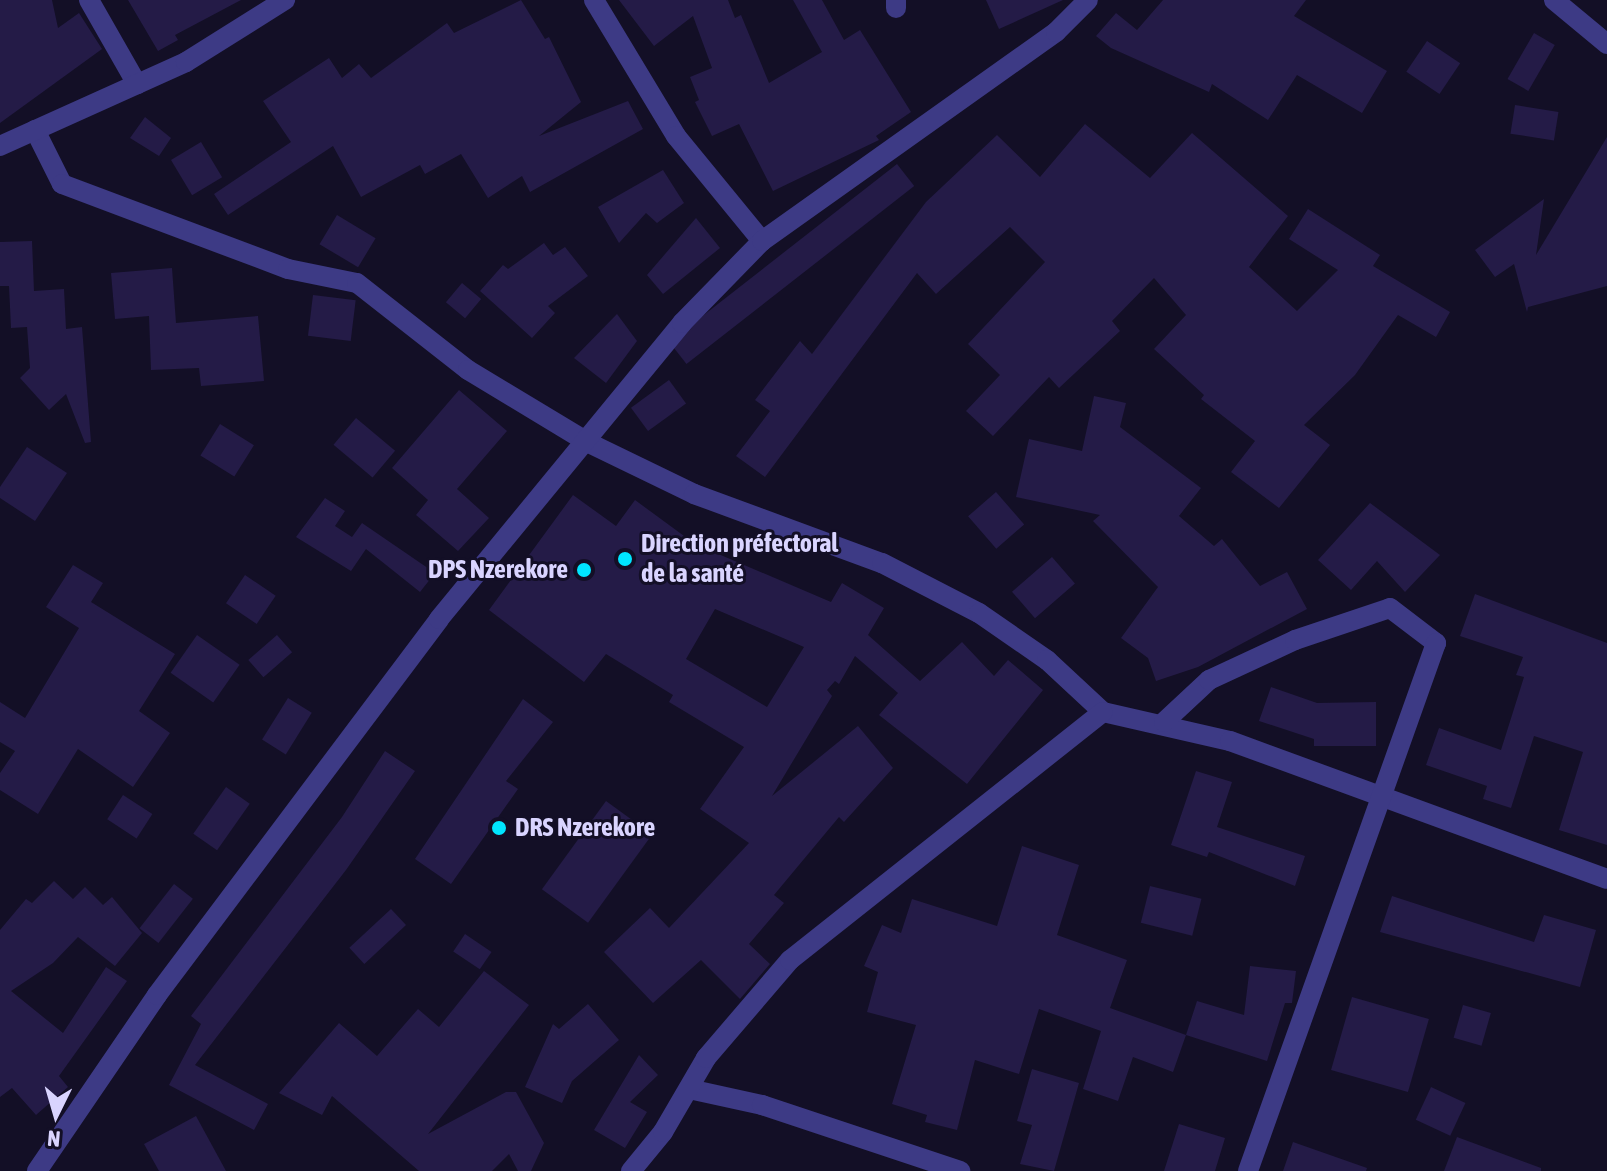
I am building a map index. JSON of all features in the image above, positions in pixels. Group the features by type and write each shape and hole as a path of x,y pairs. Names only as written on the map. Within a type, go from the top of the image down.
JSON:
{"street":[{"path":"89,0 137,84"},
{"path":"0,146 186,62 285,0"},
{"path":"594,0 676,136 762,241"},
{"path":"37,1171 157,995 430,631 589,443 682,323 762,241 1056,32 1088,0"},
{"path":"1554,0 1607,44"},
{"path":"35,130 62,184 288,269 357,283 468,370 589,443 694,494 882,563 979,613 1047,660 1103,712 1164,722 1230,741 1378,799 1607,879"},
{"path":"1164,722 1209,680 1295,640 1390,608 1436,643 1248,1171"},
{"path":"631,1171 689,1089 706,1058 790,960 1103,712"},
{"path":"689,1089 762,1105 960,1171"}],"building":[{"path":"0,0 52,0 58,28 79,13 102,49 0,123"},
{"path":"128,0 241,0 175,35 178,40 158,51"},
{"path":"521,0 545,39 549,37 581,102 539,136 628,101 643,129 530,192 522,176 488,198 461,154 425,174 420,165 361,197 333,146 228,215 214,194 291,142 263,101 329,58 342,78 359,64 371,78 447,23 454,33"},
{"path":"619,0 728,0 735,18 741,15 769,83 822,52 793,0 822,0 844,40 860,30 911,112 876,136 879,140 773,191 739,124 712,136 695,102 699,100 690,77 712,68 693,16 654,46"},
{"path":"986,0 1063,0 999,29"},
{"path":"1163,0 1306,0 1294,16 1387,71 1362,113 1297,75 1268,120 1212,84 1209,92 1111,48 1096,36 1116,13 1137,30"},
{"path":"1534,33 1555,45 1528,91 1508,79"},
{"path":"1427,41 1460,63 1439,94 1406,72"},
{"path":"1515,105 1558,112 1554,141 1510,134"},
{"path":"145,117 171,138 159,156 130,138"},
{"path":"1085,124 1150,178 1192,133 1288,216 1249,267 1297,311 1338,270 1289,239 1308,209 1380,255 1373,266 1450,312 1436,337 1398,315 1355,375 1304,425 1330,445 1279,508 1231,472 1255,441 1201,399 1204,395 1154,349 1186,315 1154,278 1112,321 1120,331 1059,388 1049,377 993,436 966,411 1000,375 968,344 1045,262 1010,227 936,294 917,273 765,477 736,456 770,411 755,400 800,341 812,354 926,202 997,135 1040,177"},
{"path":"1607,137 1607,286 1528,307 1527,312 1514,264 1495,277 1475,250 1544,199 1536,255"},
{"path":"201,142 222,177 192,195 171,160"},
{"path":"897,164 914,186 687,364 669,342"},
{"path":"663,170 684,203 657,223 646,213 619,243 598,207"},
{"path":"337,215 376,238 358,267 319,244"},
{"path":"696,218 720,248 663,294 647,275"},
{"path":"32,241 34,291 64,289 66,329 82,327 91,442 85,443 66,394 49,410 20,378 30,368 27,327 11,328 9,286 0,286 0,242"},
{"path":"544,243 553,255 565,247 588,276 548,306 555,313 532,338 480,291 503,265 508,269"},
{"path":"172,268 176,323 258,316 264,381 201,386 199,368 151,370 149,316 115,319 111,273"},
{"path":"462,283 481,299 465,318 446,302"},
{"path":"313,295 356,300 351,341 308,336"},
{"path":"617,314 637,341 606,383 574,358"},
{"path":"669,380 686,403 648,431 631,408"},
{"path":"459,390 507,431 457,489 489,518 458,551 416,515 428,500 392,468"},
{"path":"1094,396 1126,403 1120,427 1201,488 1179,516 1214,546 1222,539 1260,586 1287,572 1307,609 1198,667 1156,681 1148,658 1121,638 1158,587 1093,521 1100,515 1016,497 1029,439 1082,451"},
{"path":"356,418 395,451 373,478 334,445"},
{"path":"220,424 254,445 234,477 200,455"},
{"path":"27,447 67,473 35,521 0,498 0,487"},
{"path":"996,492 1024,524 996,549 968,516"},
{"path":"573,495 616,526 635,500 695,544 831,602 842,583 884,608 868,635 920,681 962,642 994,676 1008,660 1043,690 967,784 879,715 898,693 855,656 839,684 835,681 827,690 832,696 772,796 858,726 893,768 844,822 839,817 774,895 784,903 749,944 770,964 740,999 701,960 653,1003 604,952 650,908 669,928 749,843 700,809 744,747 669,702 673,695 606,654 584,682 489,610","holes":["715,609 804,647 767,707 686,659"]},
{"path":"325,498 345,511 335,526 352,537 362,523 435,573 420,592 366,549 351,571 296,537"},
{"path":"1370,503 1440,555 1405,592 1377,561 1351,590 1318,560"},
{"path":"1052,557 1075,583 1035,618 1012,592"},
{"path":"73,565 103,583 91,602 175,654 139,711 170,733 133,787 78,749 38,814 0,790 0,773 15,751 0,742 0,702 25,718 79,628 46,607"},
{"path":"245,575 276,596 257,624 226,603"},
{"path":"1475,594 1607,643 1607,845 1559,830 1583,752 1534,736 1511,808 1483,799 1487,786 1426,765 1439,728 1501,750 1524,677 1516,675 1523,657 1460,636"},
{"path":"197,635 240,665 213,703 171,673"},
{"path":"277,635 292,652 263,677 248,660"},
{"path":"1271,687 1317,703 1376,702 1376,746 1314,746 1314,739 1259,721"},
{"path":"288,698 312,713 286,754 262,740"},
{"path":"523,699 553,722 506,781 518,789 451,884 415,859"},
{"path":"385,751 415,771 346,870 195,1065 268,1104 254,1130 169,1085 201,1024 191,1016 342,817"},
{"path":"1196,771 1232,782 1217,827 1305,856 1295,886 1209,852 1207,857 1171,845"},
{"path":"226,787 250,804 217,850 193,834"},
{"path":"123,795 152,814 137,838 107,819"},
{"path":"606,801 652,835 588,923 542,889"},
{"path":"1022,846 1079,865 1057,935 1127,960 1110,1008 1186,1035 1173,1072 1133,1057 1118,1101 1083,1089 1101,1031 1039,1009 1019,1074 975,1060 957,1130 925,1122 927,1115 892,1104 916,1025 867,1012 878,972 864,966 882,925 901,933 912,899 997,926"},
{"path":"54,881 73,899 85,887 103,905 112,897 142,933 115,966 78,937 53,963 11,991 63,1033 106,967 127,981 59,1076 68,1087 36,1115 12,1088 0,1097 0,930 26,899 32,903"},
{"path":"174,884 193,899 158,943 140,928"},
{"path":"1150,886 1201,899 1192,936 1141,923"},
{"path":"1392,896 1534,942 1544,915 1596,930 1580,987 1380,932"},
{"path":"391,909 406,925 364,964 349,948"},
{"path":"465,934 492,952 480,969 453,951"},
{"path":"1250,966 1296,971 1292,1003 1285,1003 1267,1061 1186,1035 1197,1001 1244,1015"},
{"path":"484,971 529,1005 428,1134 506,1092 516,1092 544,1143 531,1171 518,1171 509,1154 492,1171 419,1171 332,1096 322,1115 279,1093 339,1023 377,1056 418,1009 439,1027"},
{"path":"1352,997 1429,1019 1408,1092 1331,1070"},
{"path":"588,1004 619,1040 572,1081 562,1103 525,1087 553,1024 559,1029"},
{"path":"1463,1005 1491,1013 1482,1046 1454,1038"},
{"path":"639,1055 658,1075 630,1102 647,1112 625,1148 594,1130"},
{"path":"1032,1069 1079,1083 1054,1171 1020,1164 1032,1125 1017,1121"},
{"path":"1431,1087 1465,1103 1450,1136 1416,1120"},
{"path":"196,1116 226,1171 159,1171 144,1144"},
{"path":"1179,1124 1225,1138 1215,1171 1164,1171"},
{"path":"1457,1137 1541,1168 1541,1171 1444,1171"},
{"path":"1293,1142 1367,1168 1366,1171 1283,1171"}],"place":[{"name":"Direction préfectoral de la santé","path":"625,559"},
{"name":"DPS Nzerekore","path":"584,570"},
{"name":"DRS Nzerekore","path":"499,828"}]}
